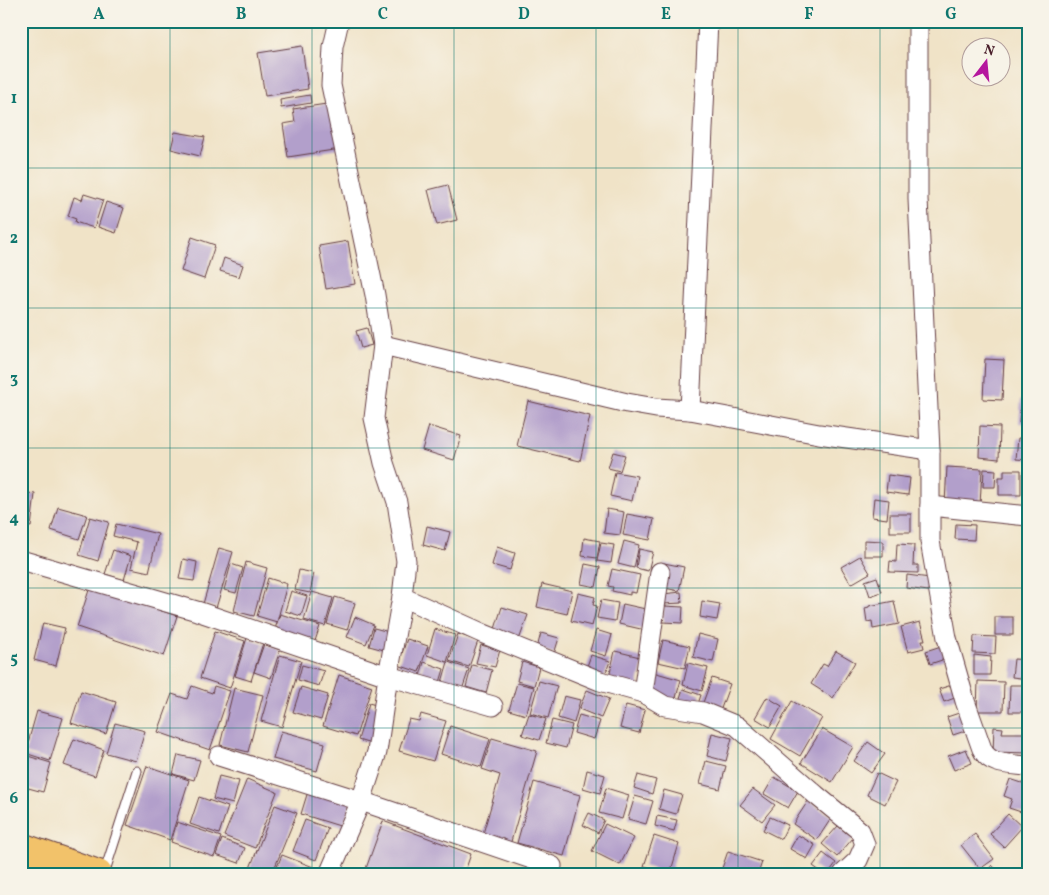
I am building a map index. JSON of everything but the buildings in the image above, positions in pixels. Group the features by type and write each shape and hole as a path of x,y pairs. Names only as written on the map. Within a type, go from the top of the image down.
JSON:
{"main road":[{"path":"21,847 98,874"}],"street":[{"path":"328,874 361,801 377,752 406,561 397,502 384,463 374,418 384,345 331,85 333,47 339,21"},
{"path":"690,410 708,21"},
{"path":"918,21 918,200 930,450 930,541 947,638 965,701 985,756 991,761 1028,766"},
{"path":"384,345 627,403 656,408 690,410 819,434 930,450"},
{"path":"930,506 1028,516"},
{"path":"21,560 197,611 388,676 493,706"},
{"path":"643,693 660,572"},
{"path":"402,597 484,634 600,681 643,693 665,706 703,712 737,726 860,831 864,844 858,860 844,874"},
{"path":"219,756 361,801 552,866"}],"lane":[{"path":"104,874 137,771"}]}
